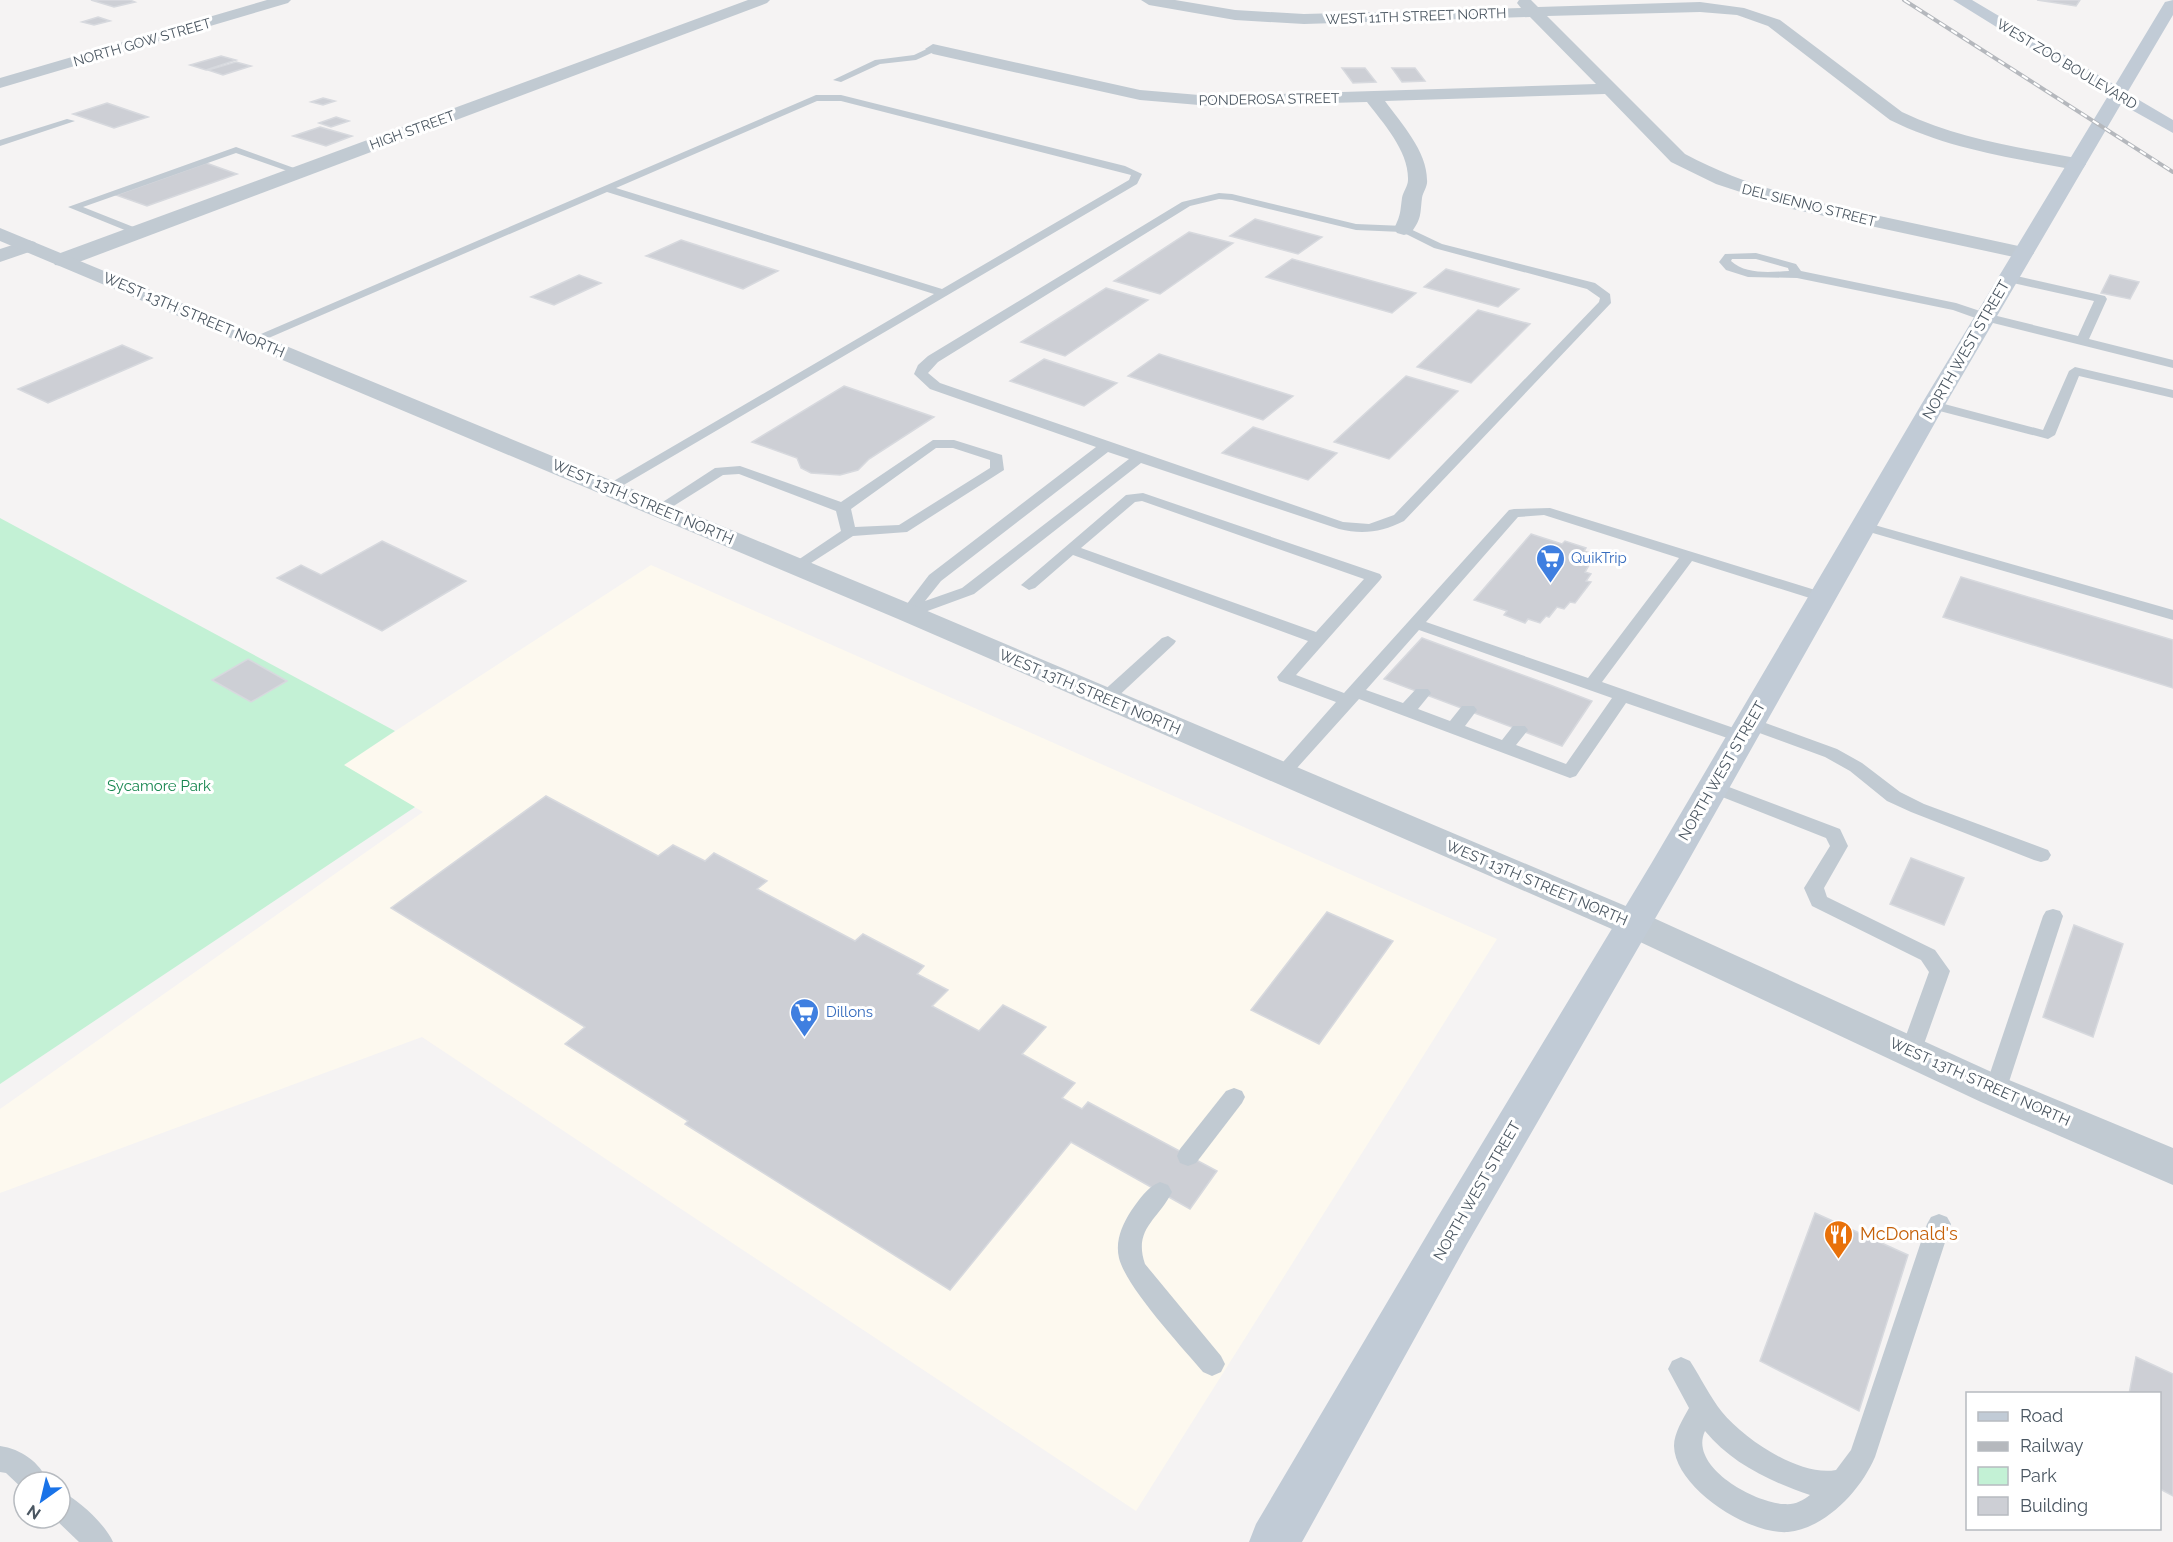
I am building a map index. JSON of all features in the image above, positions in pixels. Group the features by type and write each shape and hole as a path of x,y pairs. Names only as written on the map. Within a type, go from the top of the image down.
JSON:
{"main road":[{"name":"WEST ZOO BOULEVARD","path":"1961,0 2173,128"},
{"name":"NORTH WEST STREET","path":"1274,1542 1933,405 2117,94 2167,22 2173,2"}],"street":[{"name":"NORTH GOW STREET","path":"0,83 283,0"},
{"name":"HIGH STREET","path":"63,260 762,0"},
{"name":"WEST 11TH STREET NORTH","path":"1149,0 1235,15 1294,19 1528,6 1700,8 1746,12 1774,23 1896,116 1914,126 1964,141 2076,164"},
{"name":"DEL SIENNO STREET","path":"1528,6 1678,158 1724,183 1815,208 2023,253"},
{"name":"PONDEROSA STREET","path":"933,50 1094,86 1150,96 1248,101 1610,89"},
{"path":"1373,97 1401,135 1413,160 1418,181 1412,197 1412,213 1404,229"},
{"name":"WEST 13TH STREET NORTH","path":"0,234 908,613 1634,924 1995,1090 2173,1167"},
{"path":"0,256 28,246"}],"lane":[{"path":"838,80 878,62 916,57 933,50"},
{"path":"253,340 816,98 841,98 1121,168 1137,174 1133,182 610,489"},
{"path":"0,143 70,121"},
{"path":"137,232 73,207 236,150 300,172"},
{"path":"606,189 943,293"},
{"path":"1232,196 1356,227 1404,229 1438,246 1591,286 1606,297 1605,303 1399,518 1374,529 1358,530 1105,447 935,386 921,374 923,368 933,359 1186,204 1198,200 1232,196"},
{"path":"1797,274 1792,266 1756,256 1729,256 1725,261 1728,267 1747,272 1774,276 1797,274 1956,307 1985,317 2173,364"},
{"path":"2008,278 2101,299 2082,341"},
{"path":"1933,405 2048,435 2075,371 2173,394"},
{"path":"797,567 849,532 902,529 997,470 997,458 954,444 933,444 843,508"},
{"path":"908,613 935,578 1105,447"},
{"path":"908,613 968,591 1139,458"},
{"path":"659,509 720,471 740,470 843,508"},
{"path":"1029,585 1131,498 1143,496 1374,577 1286,677 1407,710 1570,772 1623,695"},
{"path":"843,508 849,532"},
{"path":"1282,774 1514,513 1545,511 1822,597"},
{"path":"1864,525 2173,615"},
{"path":"1072,550 1319,639"},
{"path":"1592,684 1688,556"},
{"path":"1417,624 1462,646 1555,679 1592,684 1623,695 1829,752 1856,767 1875,784 1897,798 1934,816 2041,855"},
{"path":"1106,698 1168,641"},
{"path":"1407,710 1422,693"},
{"path":"1454,728 1468,711"},
{"path":"1505,748 1519,730"},
{"path":"1713,787 1833,834 1839,846 1814,888 1819,902 1928,954 1940,971 1911,1052"},
{"path":"1995,1090 2053,916"},
{"path":"1188,1156 1233,1097"},
{"path":"1160,1192 1135,1224 1128,1242 1129,1256 1135,1270 1212,1364"},
{"path":"1704,1407 1690,1433 1688,1450 1698,1468 1712,1485 1728,1498 1750,1510 1770,1516 1798,1517 1819,1506 1844,1482 1862,1457 1939,1224"},
{"path":"1681,1369 1712,1421 1729,1438 1780,1469 1805,1480 1828,1485 1844,1482"},
{"path":"0,1459 13,1461 22,1470"},
{"path":"72,1517 99,1542"}],"shaded area":[{"path":"651,565 1497,939 1136,1511 422,1037 0,1193 0,1109 423,812 343,765"}],"green space":[{"name":"Sycamore Park","path":"0,518 395,731 344,765 415,807 0,1084"}],"building":[{"path":"91,0 130,0 135,2 114,7"},
{"path":"2037,0 2080,0 2076,6"},
{"path":"98,17 110,21 94,25 82,22"},
{"path":"221,56 236,60 206,70 190,65"},
{"path":"236,62 251,66 223,75 208,70"},
{"path":"1342,68 1365,68 1376,82 1353,83"},
{"path":"1392,68 1415,68 1425,81 1402,82"},
{"path":"323,98 335,101 323,105 311,102"},
{"path":"107,103 148,117 114,128 73,114"},
{"path":"336,117 349,121 331,127 319,123"},
{"path":"320,127 352,136 326,146 293,136"},
{"path":"206,163 237,174 147,206 116,195"},
{"path":"1255,219 1322,237 1298,254 1230,236"},
{"path":"1189,232 1233,243 1160,294 1114,281"},
{"path":"681,240 778,271 743,289 646,256"},
{"path":"1292,259 1416,293 1392,313 1266,277"},
{"path":"1446,269 1519,289 1498,307 1424,287"},
{"path":"579,275 601,283 554,305 531,297"},
{"path":"2110,275 2139,282 2130,299 2101,293"},
{"path":"1106,288 1148,300 1065,356 1021,342"},
{"path":"1478,310 1530,324 1471,383 1417,367"},
{"path":"122,345 152,358 48,403 18,389"},
{"path":"1159,354 1293,396 1263,420 1128,376"},
{"path":"1044,359 1117,383 1084,406 1010,381"},
{"path":"1406,376 1458,391 1389,459 1334,442"},
{"path":"844,386 934,417 869,459 858,470 840,475 811,473 801,468 797,458 752,442"},
{"path":"1253,427 1337,453 1308,480 1222,453"},
{"path":"1531,534 1562,544 1565,541 1586,548 1584,551 1595,555 1585,572 1591,574 1586,581 1591,582 1575,603 1570,602 1564,609 1557,607 1540,623 1528,619 1525,623 1504,615 1507,611 1474,600"},
{"path":"382,541 466,581 382,631 277,578 301,565 321,575"},
{"path":"1961,577 2173,640 2173,688 1943,617"},
{"path":"1422,638 1592,701 1562,746 1384,679"},
{"path":"248,659 287,681 251,702 212,680"},
{"name":"Dillons","path":"546,796 658,856 673,845 705,861 714,853 767,881 757,889 855,941 863,934 924,966 917,974 948,990 932,1006 979,1031 1003,1005 1046,1027 1022,1054 1075,1083 1062,1098 1082,1109 1088,1102 1217,1171 1190,1209 1071,1142 950,1290 685,1124 688,1121 565,1044 585,1027 391,908"},
{"path":"1911,858 1964,878 1944,925 1890,904"},
{"path":"1327,912 1393,941 1319,1044 1251,1010"},
{"path":"2074,925 2123,944 2093,1037 2043,1017"},
{"path":"1815,1213 1908,1255 1859,1411 1760,1361"},
{"path":"2136,1357 2173,1374 2173,1496 2161,1490 2161,1392 2129,1392"}],"railway":[{"path":"1904,0 2173,172"}],"place":[{"name":"QuikTrip","path":"1550,584"},
{"name":"Dillons","path":"805,1038"},
{"name":"McDonald's","path":"1839,1260"}]}
